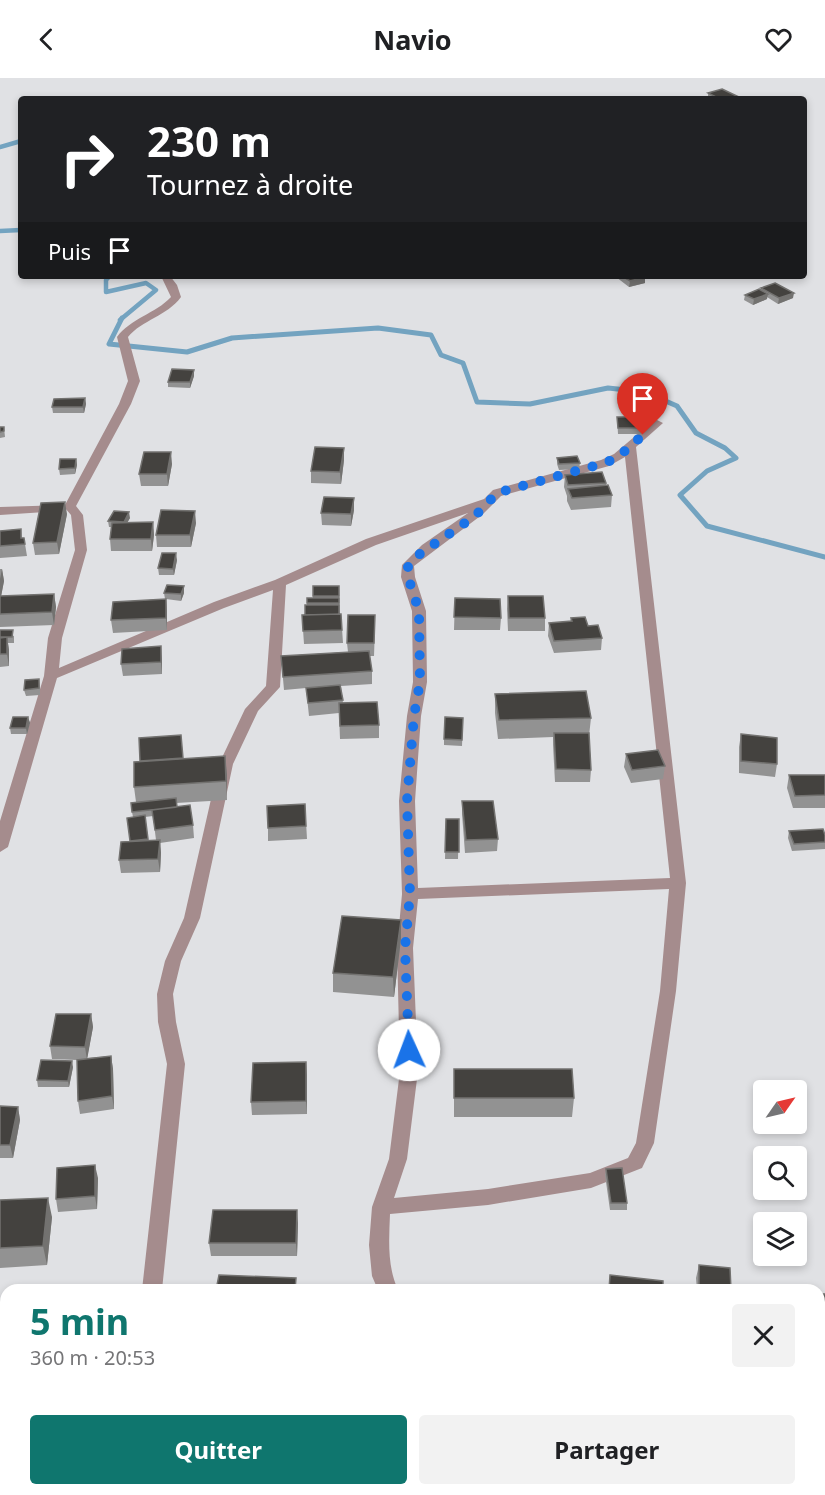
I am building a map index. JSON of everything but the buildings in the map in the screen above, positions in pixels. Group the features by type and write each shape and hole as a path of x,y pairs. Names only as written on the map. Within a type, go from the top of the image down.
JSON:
{"street":[{"path":"70,506 125,405 134,381 122,337 128,328 169,306 176,297 172,285 167,279"},
{"path":"386,1284 382,1275 379,1245 381,1207 398,1159 409,1071 405,948 410,894 407,801 413,726 420,682 419,611 408,577 408,565 417,556 475,516 497,493 605,463 630,447 657,423"},
{"path":"381,1207 488,1197 591,1180 635,1163 645,1143 668,991 678,883 630,447"},
{"path":"51,676 219,605 280,583 371,542 488,502"},
{"path":"0,511 70,506"},
{"path":"0,847 51,676 55,638 81,550 77,515 70,506"},
{"path":"153,1284 176,1064 167,1022 165,994 173,961 192,918 226,764 252,709 273,687 280,583"},
{"path":"410,894 678,883"}],"waterway":[{"path":"0,147 18,142"},
{"path":"0,231 18,230"},
{"path":"107,279 106,292 146,283 156,290 122,319"},
{"path":"122,319 109,344 187,352 232,338 378,328 431,335 441,355 463,363 477,402 530,404 608,388 645,392 677,406 696,433 725,448 736,458 707,471 680,495 707,526 825,557"}],"route":[{"path":"409,1050 405,948 410,894 407,801 414,716 420,682 419,611 408,577 408,565 417,556 475,516 497,493 605,463 618,457 643,435"}]}
